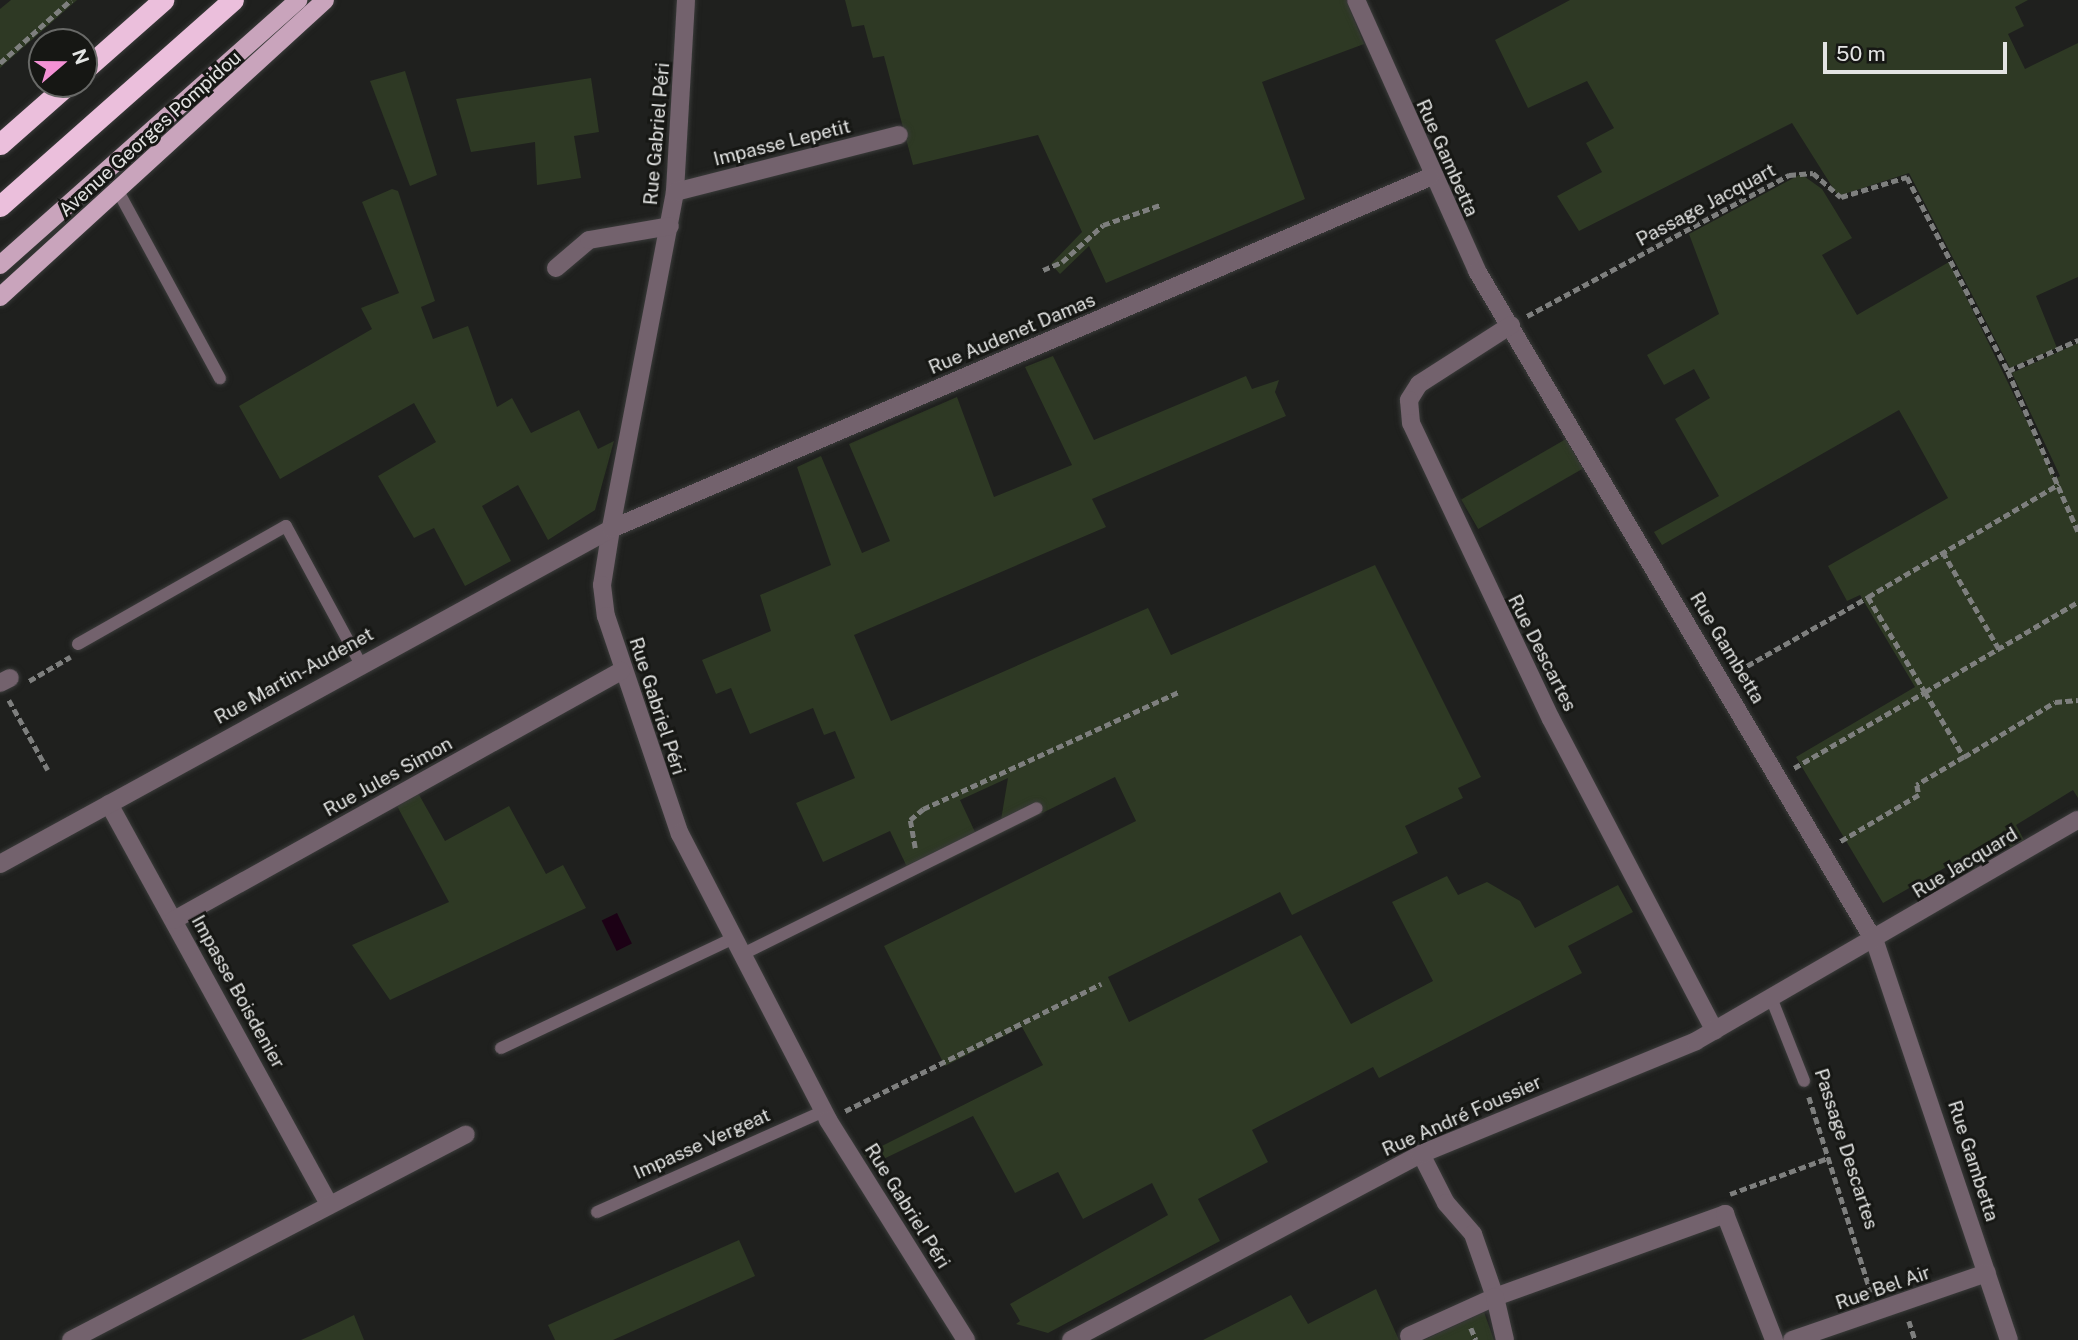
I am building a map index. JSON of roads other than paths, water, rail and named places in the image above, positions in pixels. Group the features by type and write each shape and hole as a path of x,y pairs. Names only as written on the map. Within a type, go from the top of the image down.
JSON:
{"highway":[{"path":"98,58 163,0"},
{"path":"0,206 233,0"},
{"path":"0,144 52,98"}],"main road":[{"name":"Avenue Georges Pompidou","path":"0,265 298,0"},
{"name":"Avenue Georges Pompidou","path":"0,297 119,193 325,0"}],"street":[{"name":"Rue Gambetta","path":"1356,0 1430,177 1511,325 1875,942 2009,1340"},
{"name":"Rue Gabriel Péri","path":"685,4 675,192 602,585 621,671 680,834 736,947 826,1116 966,1340"},
{"name":"Impasse Lepetit","path":"675,192 899,135"},
{"name":"Rue Audenet Damas","path":"611,529 1430,177"},
{"path":"556,268 589,240 670,226"},
{"name":"Rue Descartes","path":"1511,325 1419,384 1409,400 1411,423 1551,719 1715,1031"},
{"name":"Rue Martin-Audenet","path":"0,864 360,663 611,529"},
{"name":"Rue Jules Simon","path":"174,920 621,671"},
{"name":"Impasse Boisdenier","path":"109,804 328,1202"},
{"name":"Rue Jacquard","path":"1875,942 2078,820"},
{"name":"Rue André Foussier","path":"1071,1340 1421,1154 1715,1031 1875,942"},
{"path":"71,1340 328,1202 356,1196 466,1134"},
{"path":"1421,1154 1446,1203 1473,1234 1495,1297 1505,1340"},
{"path":"1409,1336 1495,1297 1725,1214 1773,1340"},
{"name":"Rue Bel Air","path":"1792,1340 1835,1334 1878,1312 1987,1273"}],"lane":[{"path":"119,193 219,378"},
{"path":"78,644 286,526 360,663"},
{"path":"500,1048 921,866 1037,808"},
{"name":"Passage Descartes","path":"1772,1000 1804,1081"},
{"name":"Impasse Vergeat","path":"597,1212 826,1116"}]}
